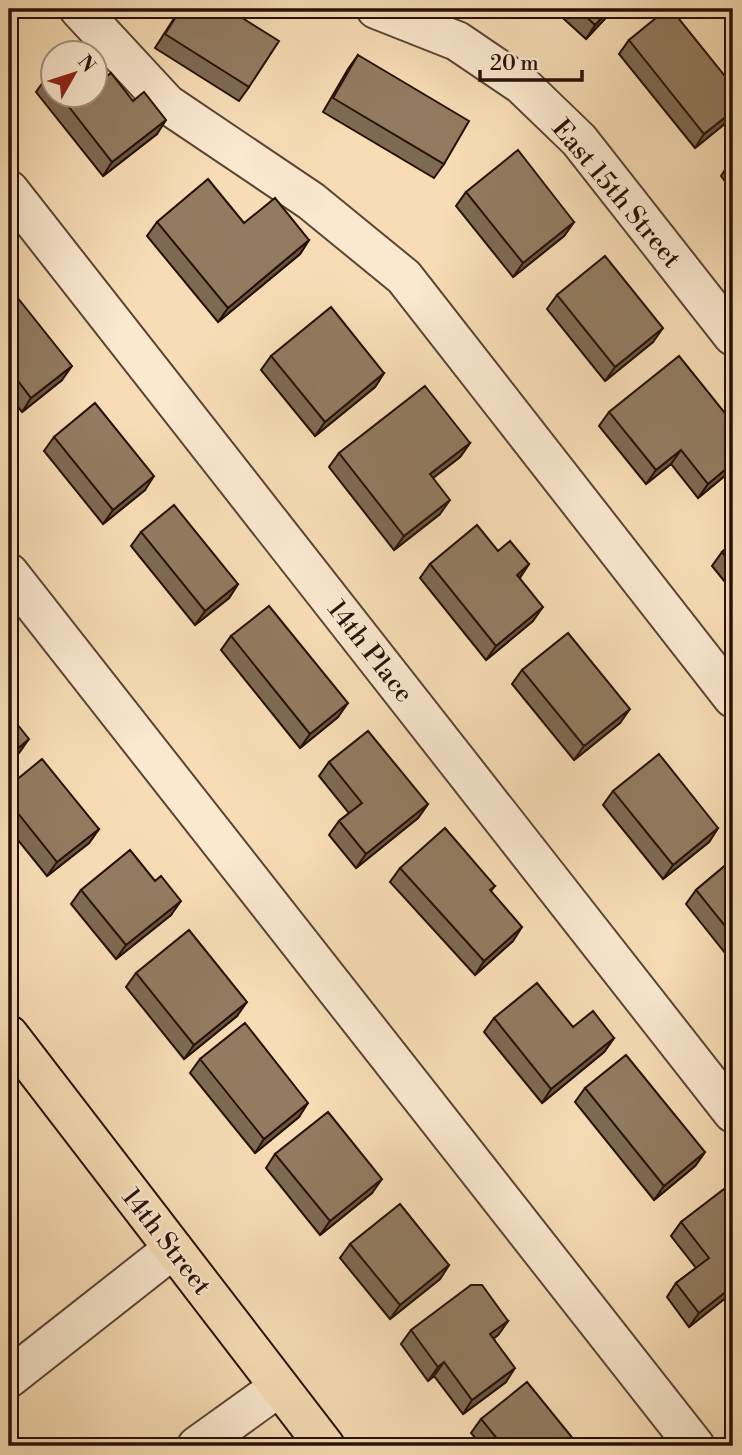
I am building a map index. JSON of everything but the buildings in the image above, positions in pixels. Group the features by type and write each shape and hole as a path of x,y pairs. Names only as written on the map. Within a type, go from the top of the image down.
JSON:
{"main road":[{"name":"14th Street","path":"9,1035 324,1446"}],"street":[{"path":"79,9 167,104 311,201 404,277 733,698"},
{"name":"East 15th Street","path":"376,9 457,41 522,85 579,139 733,335"},
{"name":"14th Place","path":"9,190 733,1114"},
{"path":"9,573 695,1446"},
{"path":"9,1378 173,1249"},
{"path":"197,1446 278,1387"}]}
